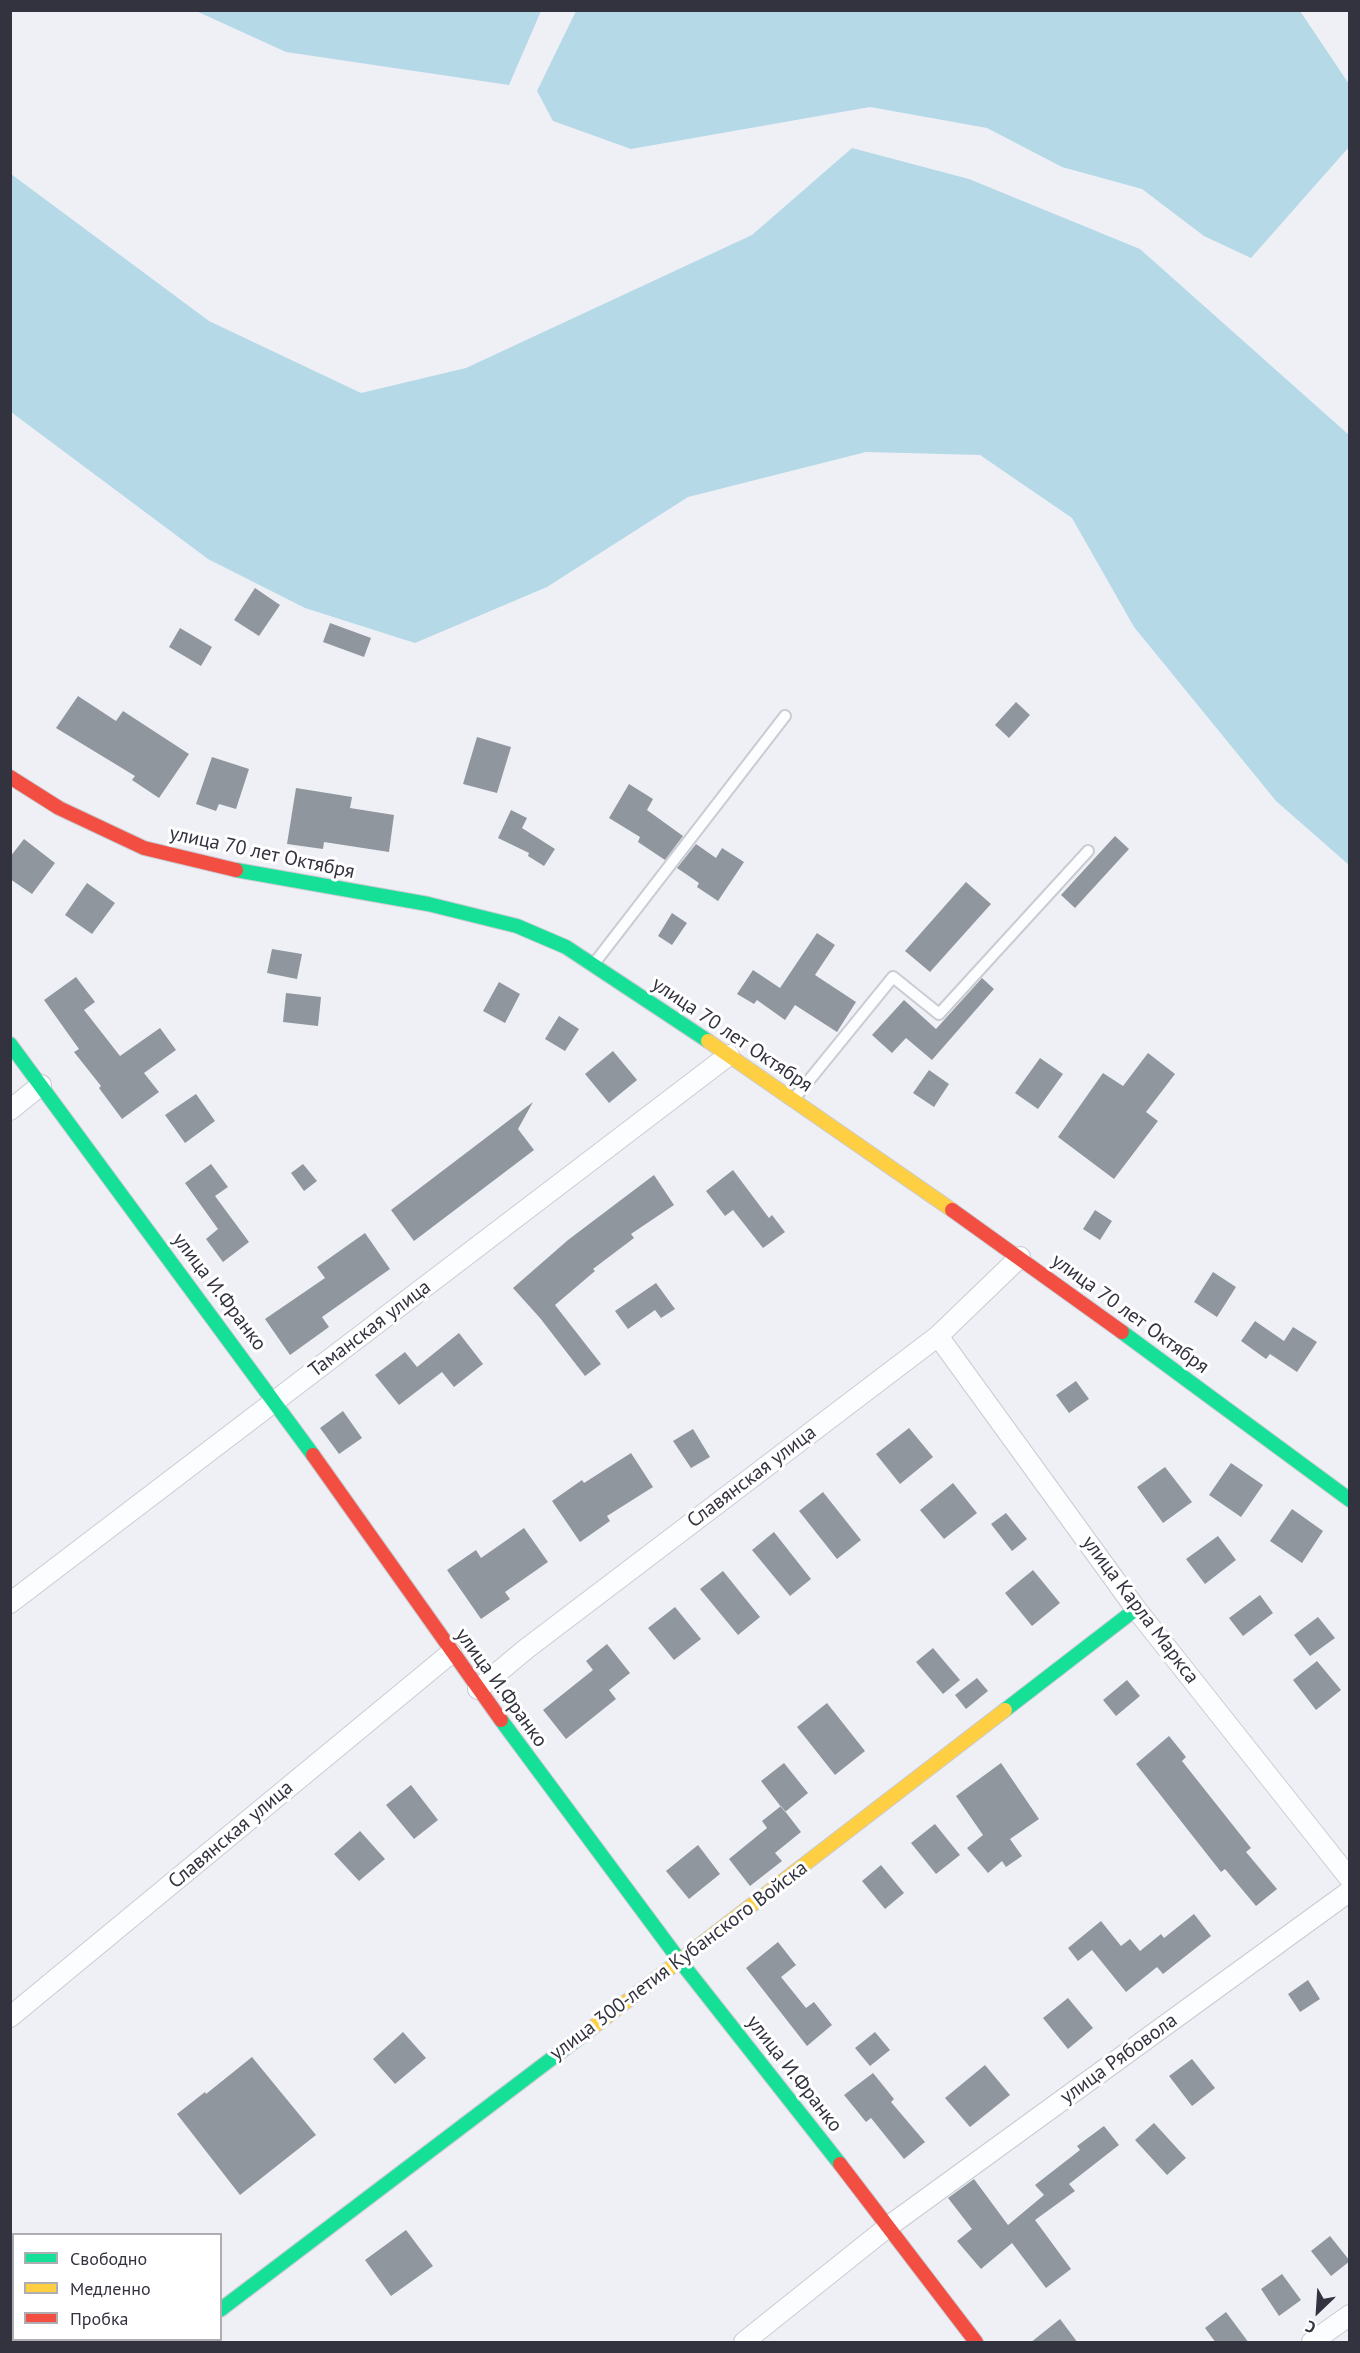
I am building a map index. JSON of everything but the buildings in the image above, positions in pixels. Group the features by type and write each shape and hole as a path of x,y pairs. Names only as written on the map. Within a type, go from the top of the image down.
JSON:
{"street":[{"name":"улица 70 лет Октября","path":"10,777 59,808 144,848 251,874 428,904 517,926 567,947 729,1055 1020,1257 1350,1500"},
{"name":"улица И.Франко","path":"10,1044 275,1401 451,1653 680,1961 889,2226 976,2343"},
{"name":"Таманская улица","path":"10,1603 729,1055"},
{"path":"10,1110 41,1086"},
{"name":"Славянская улица","path":"478,1689 526,1649 938,1336 1020,1257"},
{"name":"улица Карла Маркса","path":"938,1336 1136,1609 1350,1879"},
{"name":"улица 300-летия Кубанского Войска","path":"222,2308 680,1961 1136,1609"},
{"name":"Славянская улица","path":"10,2017 451,1653"},
{"name":"улица Рябовола","path":"744,2343 889,2226 1350,1891"},
{"path":"1312,2343 1350,2315"}],"lane":[{"path":"593,965 785,716"},
{"path":"793,1100 893,977 939,1014 1088,851"}],"water":[{"path":"196,11 541,11 509,85 286,52"},
{"path":"576,11 1300,11 1349,84 1349,147 1251,258 1204,236 1142,189 1062,167 987,128 870,107 631,149 553,121 537,91"},
{"path":"852,148 969,179 1140,249 1349,435 1349,865 1276,801 1134,627 1072,518 980,455 866,452 688,497 547,587 415,643 305,608 208,559 11,412 11,174 209,321 361,393 466,368 752,235"}],"traffic: fast":[{"path":"236,870 428,904 517,926 566,947 708,1041"},
{"path":"10,1044 313,1455"},
{"path":"1122,1332 1350,1500"},
{"path":"1005,1710 1136,1609"},
{"path":"501,1720 680,1961 840,2164"},
{"path":"222,2308 592,2028"}],"traffic: slow":[{"path":"708,1041 952,1210"},
{"path":"592,2028 1005,1710"}],"traffic: jam":[{"path":"10,777 59,808 144,848 236,870"},
{"path":"952,1210 1122,1332"},
{"path":"313,1455 501,1720"},
{"path":"840,2164 976,2342"}]}
